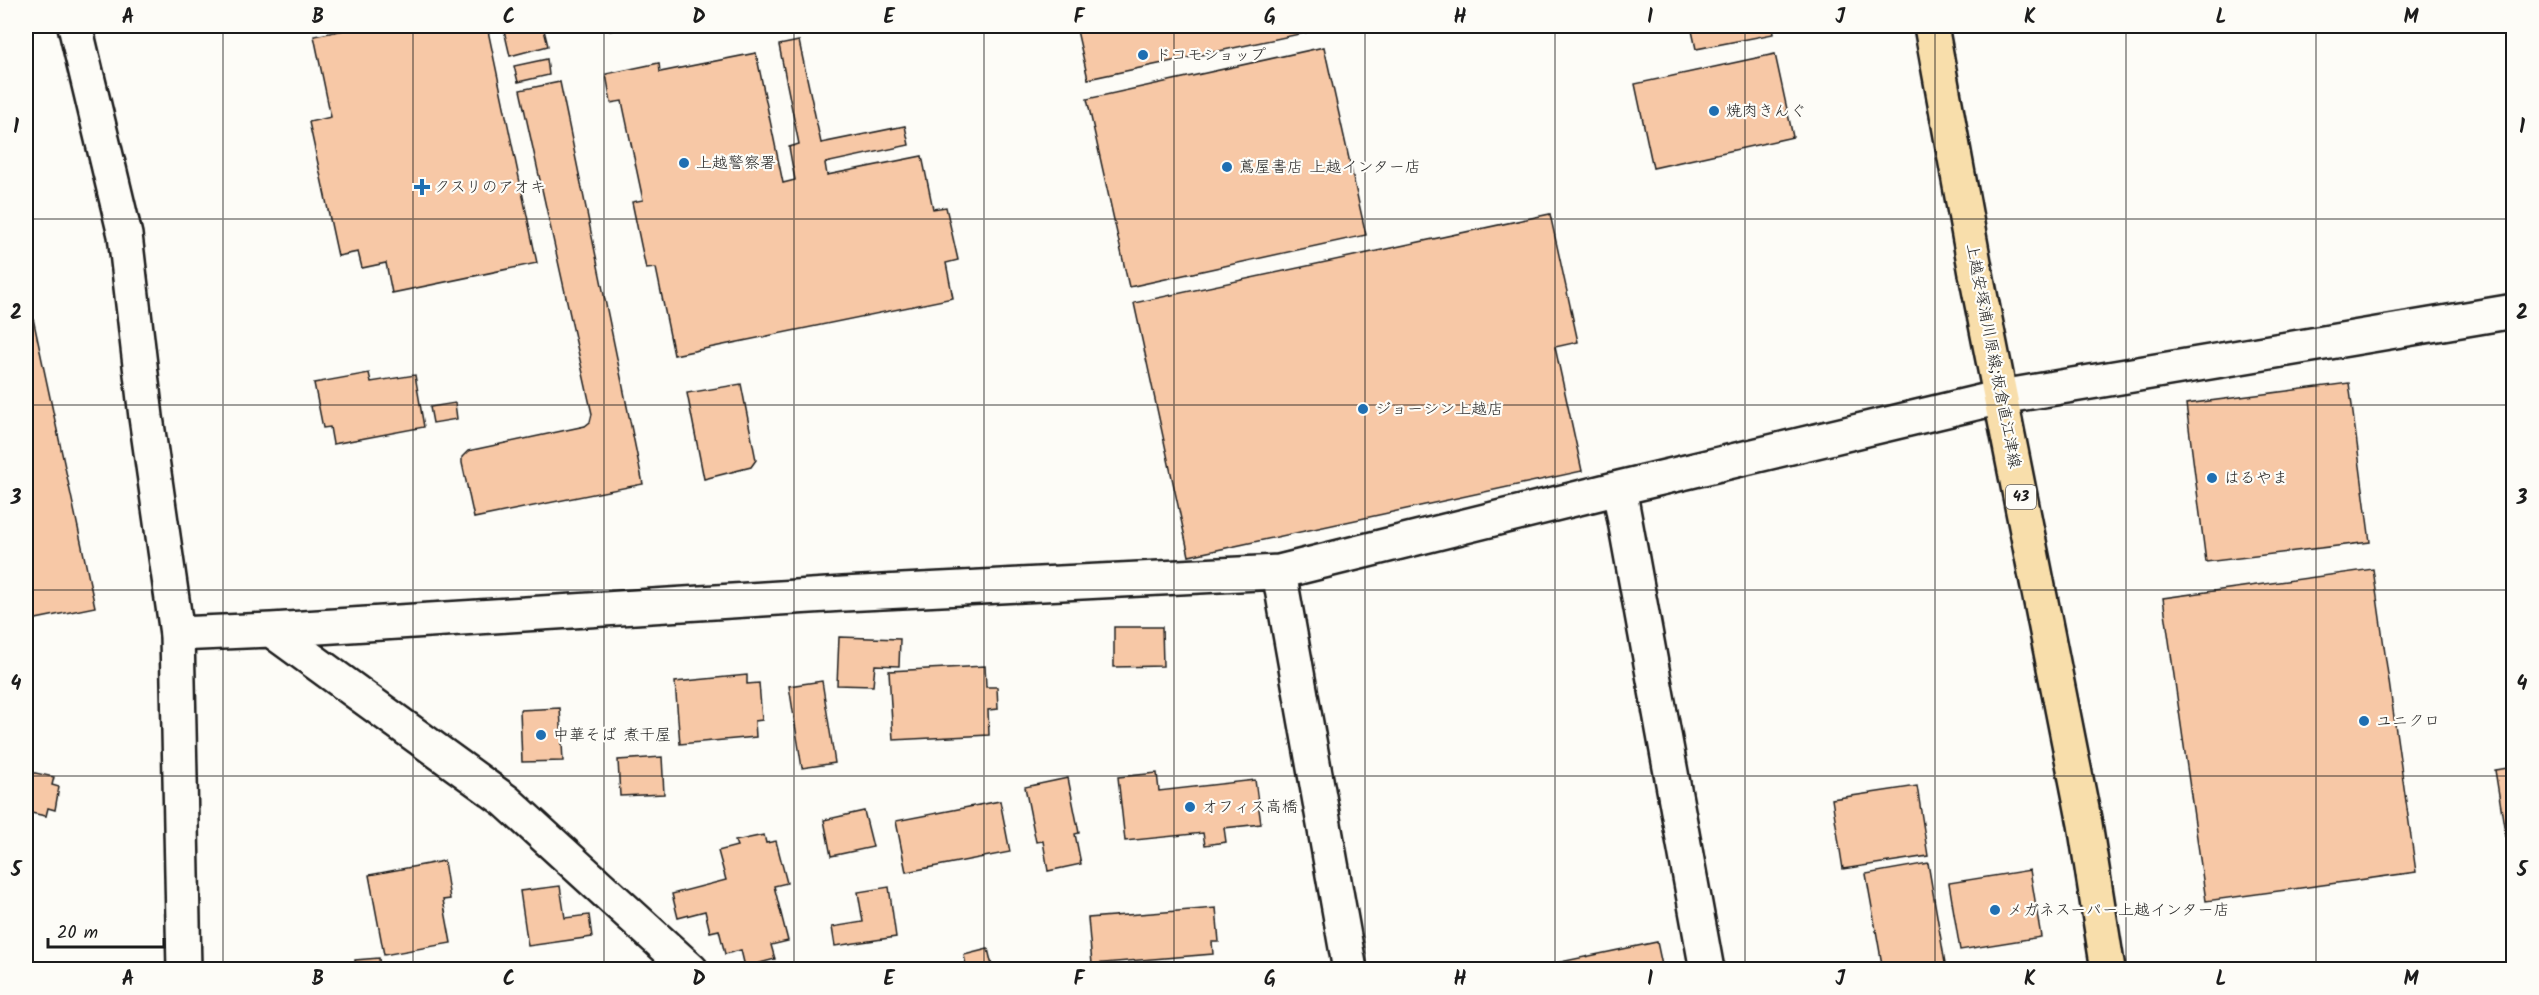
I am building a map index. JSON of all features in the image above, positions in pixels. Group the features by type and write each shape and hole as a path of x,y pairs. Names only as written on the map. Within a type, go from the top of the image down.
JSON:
{"main road":[{"name":"上越安塚浦川原線;板倉直江津線","path":"1931,26 1977,279 2085,824 2108,969"}],"street":[{"path":"75,26 125,235 146,417 177,634 184,969"},
{"path":"177,634 843,594 1279,572 2001,397 2514,311"},
{"path":"1619,488 1707,969"},
{"path":"1279,572 1350,969"},
{"path":"271,630 506,801 691,969"}],"building":[{"name":"クスリのアオキ","path":"365,26 487,26 537,263 392,293 386,263 362,268 358,252 338,256 309,122 331,117 314,36"},
{"path":"503,26 543,26 548,46 510,56"},
{"path":"608,26 633,26 610,31"},
{"name":"ドコモショップ","path":"1076,26 1317,26 1318,30 1088,79"},
{"path":"1691,26 1772,26 1773,34 1696,49"},
{"path":"799,41 821,143 905,126 909,145 825,163 827,175 922,156 933,209 946,207 958,260 946,263 953,298 674,355 656,268 646,269 632,202 643,200 622,101 611,103 606,74 659,63 660,72 756,53 783,183 795,180 789,147 799,144 779,45"},
{"name":"蔦屋書店 上越インター店","path":"1324,47 1366,235 1129,287 1087,99"},
{"name":"焼肉きんぐ","path":"1775,54 1793,137 1653,168 1635,84"},
{"path":"547,59 549,75 518,82 514,66"},
{"path":"560,82 643,484 474,518 462,463 462,457 468,451 585,426 590,422 592,414 520,90"},
{"name":"ジョーシン上越店","path":"1550,214 1578,342 1555,347 1582,471 1189,556 1134,303"},
{"path":"31,309 95,607 26,621 26,310"},
{"path":"369,373 371,382 415,375 424,427 333,444 330,427 323,428 314,383"},
{"path":"2349,383 2370,542 2206,562 2186,404"},
{"path":"741,384 756,460 751,467 704,479 687,393"},
{"path":"455,403 457,419 433,423 430,407"},
{"path":"2373,569 2416,872 2206,901 2163,598"},
{"path":"1114,627 1162,627 1163,666 1114,667"},
{"path":"839,637 900,639 899,666 875,665 873,686 837,685"},
{"path":"985,666 986,687 997,687 998,709 988,710 989,735 893,740 889,671"},
{"path":"747,675 747,684 759,683 762,720 755,721 756,737 680,744 675,682"},
{"path":"822,681 835,763 802,768 789,686"},
{"name":"中華そば 煮干屋","path":"560,708 563,761 522,762 520,710"},
{"path":"662,757 664,794 620,796 618,760"},
{"path":"2514,767 2514,888 2495,770"},
{"path":"26,771 54,777 52,785 59,787 55,810 48,808 46,816 26,812"},
{"name":"オフィス高橋","path":"1157,773 1159,791 1255,780 1261,824 1224,828 1226,842 1205,845 1203,833 1125,841 1118,777"},
{"path":"1068,778 1079,833 1075,834 1081,864 1048,871 1043,841 1036,842 1025,787"},
{"path":"1917,786 1928,856 1843,869 1832,799"},
{"path":"1000,801 1010,852 906,872 896,821"},
{"path":"864,811 873,847 831,856 824,820"},
{"path":"764,835 766,843 776,841 787,883 774,886 788,941 771,945 775,959 745,967 741,950 725,954 719,930 710,932 705,911 678,918 672,894 726,880 718,851 737,846 735,841"},
{"path":"444,861 450,899 443,900 451,943 384,955 369,875"},
{"path":"1928,863 1946,969 1883,970 1866,874"},
{"name":"メガネスーパー上越インター店","path":"2030,870 2041,937 1960,950 1949,883"},
{"path":"560,886 565,918 589,915 592,937 528,946 520,891"},
{"path":"889,887 896,937 835,946 832,927 863,922 858,892"},
{"path":"1216,908 1219,942 1212,942 1213,954 1092,964 1088,918"},
{"path":"1657,942 1663,970 1547,970 1546,965"},
{"path":"988,949 993,970 967,970 964,955"},
{"path":"379,958 380,970 355,970 355,960"}],"place":[{"name":"ドコモショップ","path":"1143,55"},
{"name":"焼肉きんぐ","path":"1714,111"},
{"name":"上越警察署","path":"684,163"},
{"name":"蔦屋書店 上越インター店","path":"1227,167"},
{"name":"クスリのアオキ","path":"422,187"},
{"name":"ジョーシン上越店","path":"1363,409"},
{"name":"はるやま","path":"2212,478"},
{"name":"ユニクロ","path":"2364,721"},
{"name":"中華そば 煮干屋","path":"541,735"},
{"name":"オフィス高橋","path":"1190,807"},
{"name":"メガネスーパー上越インター店","path":"1995,910"}]}
